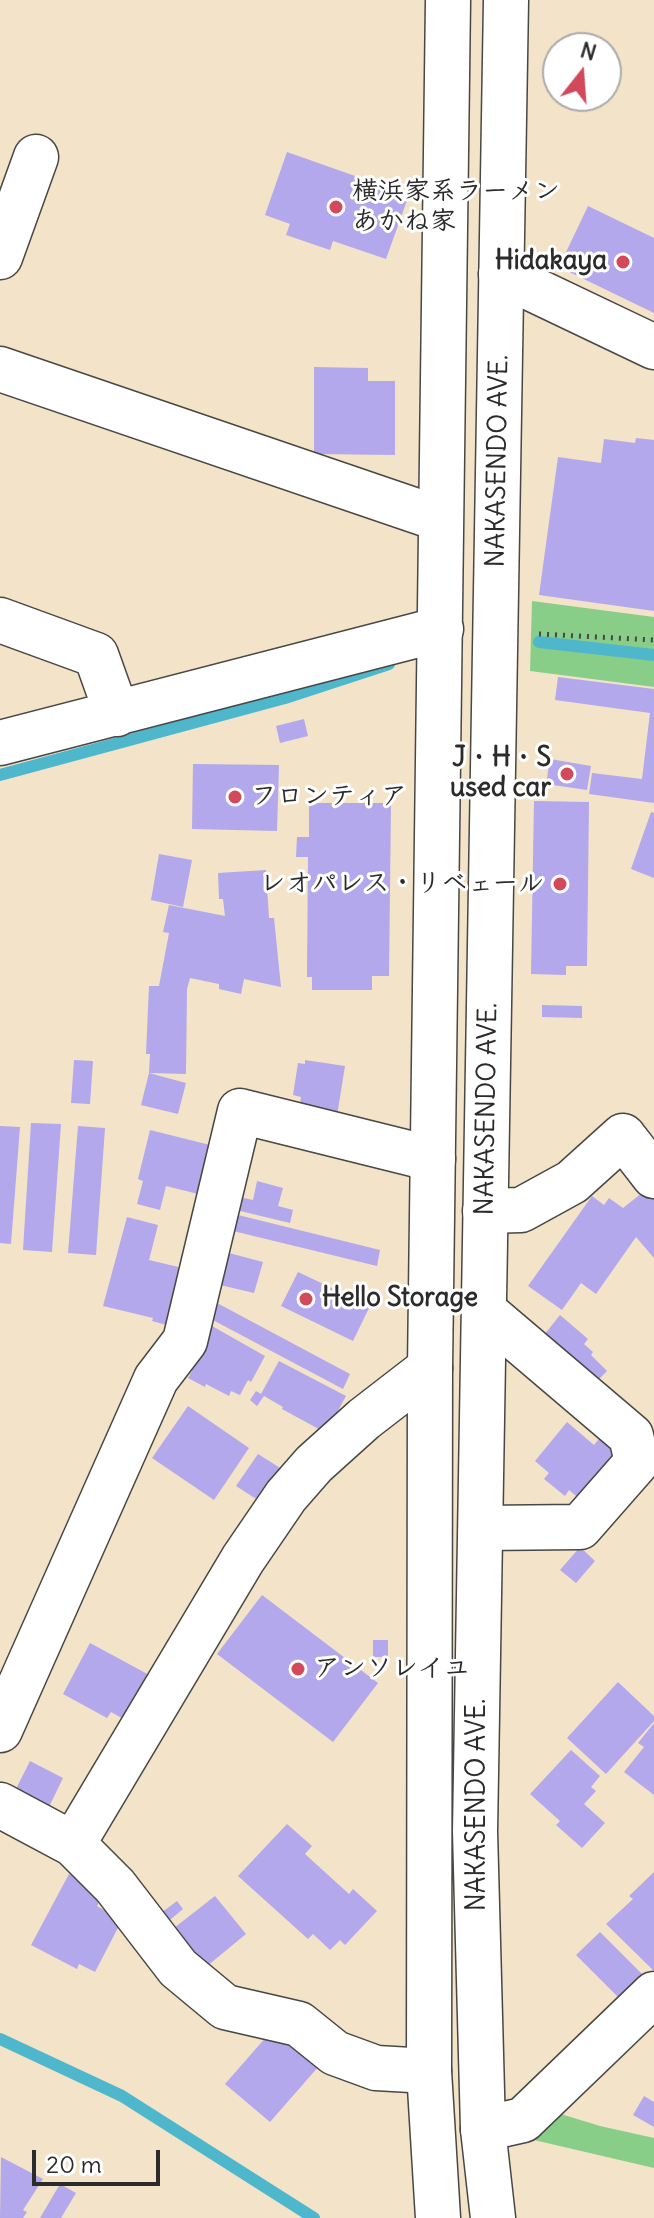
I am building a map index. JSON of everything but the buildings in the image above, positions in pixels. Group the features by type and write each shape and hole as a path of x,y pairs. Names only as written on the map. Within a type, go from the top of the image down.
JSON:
{"main road":[{"name":"NAKASENDO AVE.","path":"438,2218 429,2071 430,1368 448,0"},
{"name":"NAKASENDO AVE.","path":"493,2218 483,2129 475,1831 506,0"},
{"path":"0,257 36,157"},
{"path":"501,274 654,347"},
{"path":"0,369 440,519"},
{"path":"0,620 96,655 117,714"},
{"path":"0,743 441,629"},
{"path":"0,1730 156,1379 185,1341 240,1111 433,1159"},
{"path":"485,1211 521,1210 572,1182 623,1136 654,1176"},
{"path":"482,1528 580,1527 637,1462 631,1436 484,1311"},
{"path":"73,1844 243,1559 286,1496 314,1464 364,1419 430,1368"},
{"path":"0,1805 73,1844 115,1886 178,1968 225,2007 299,2024 335,2053 376,2068 429,2071"},
{"path":"483,2129 523,2120 654,1994"}],"path":[{"path":"535,634 654,640"}],"green space":[{"path":"532,601 654,617 654,687 530,671"},
{"path":"551,2111 654,2138 654,2168 534,2140 540,2123"}],"waterway":[{"path":"539,642 654,655"},
{"path":"0,775 285,698 389,664"},
{"path":"0,2039 122,2096 314,2218"}],"place":[{"name":"横浜家系ラーメン あかね家","path":"336,207"},
{"name":"Hidakaya","path":"623,262"},
{"name":"J・H・S used car","path":"567,774"},
{"name":"フロンティア","path":"235,797"},
{"name":"レオパレス・リベェール","path":"560,884"},
{"name":"Hello Storage","path":"306,1299"},
{"name":"アンソレイユ","path":"298,1669"}]}
